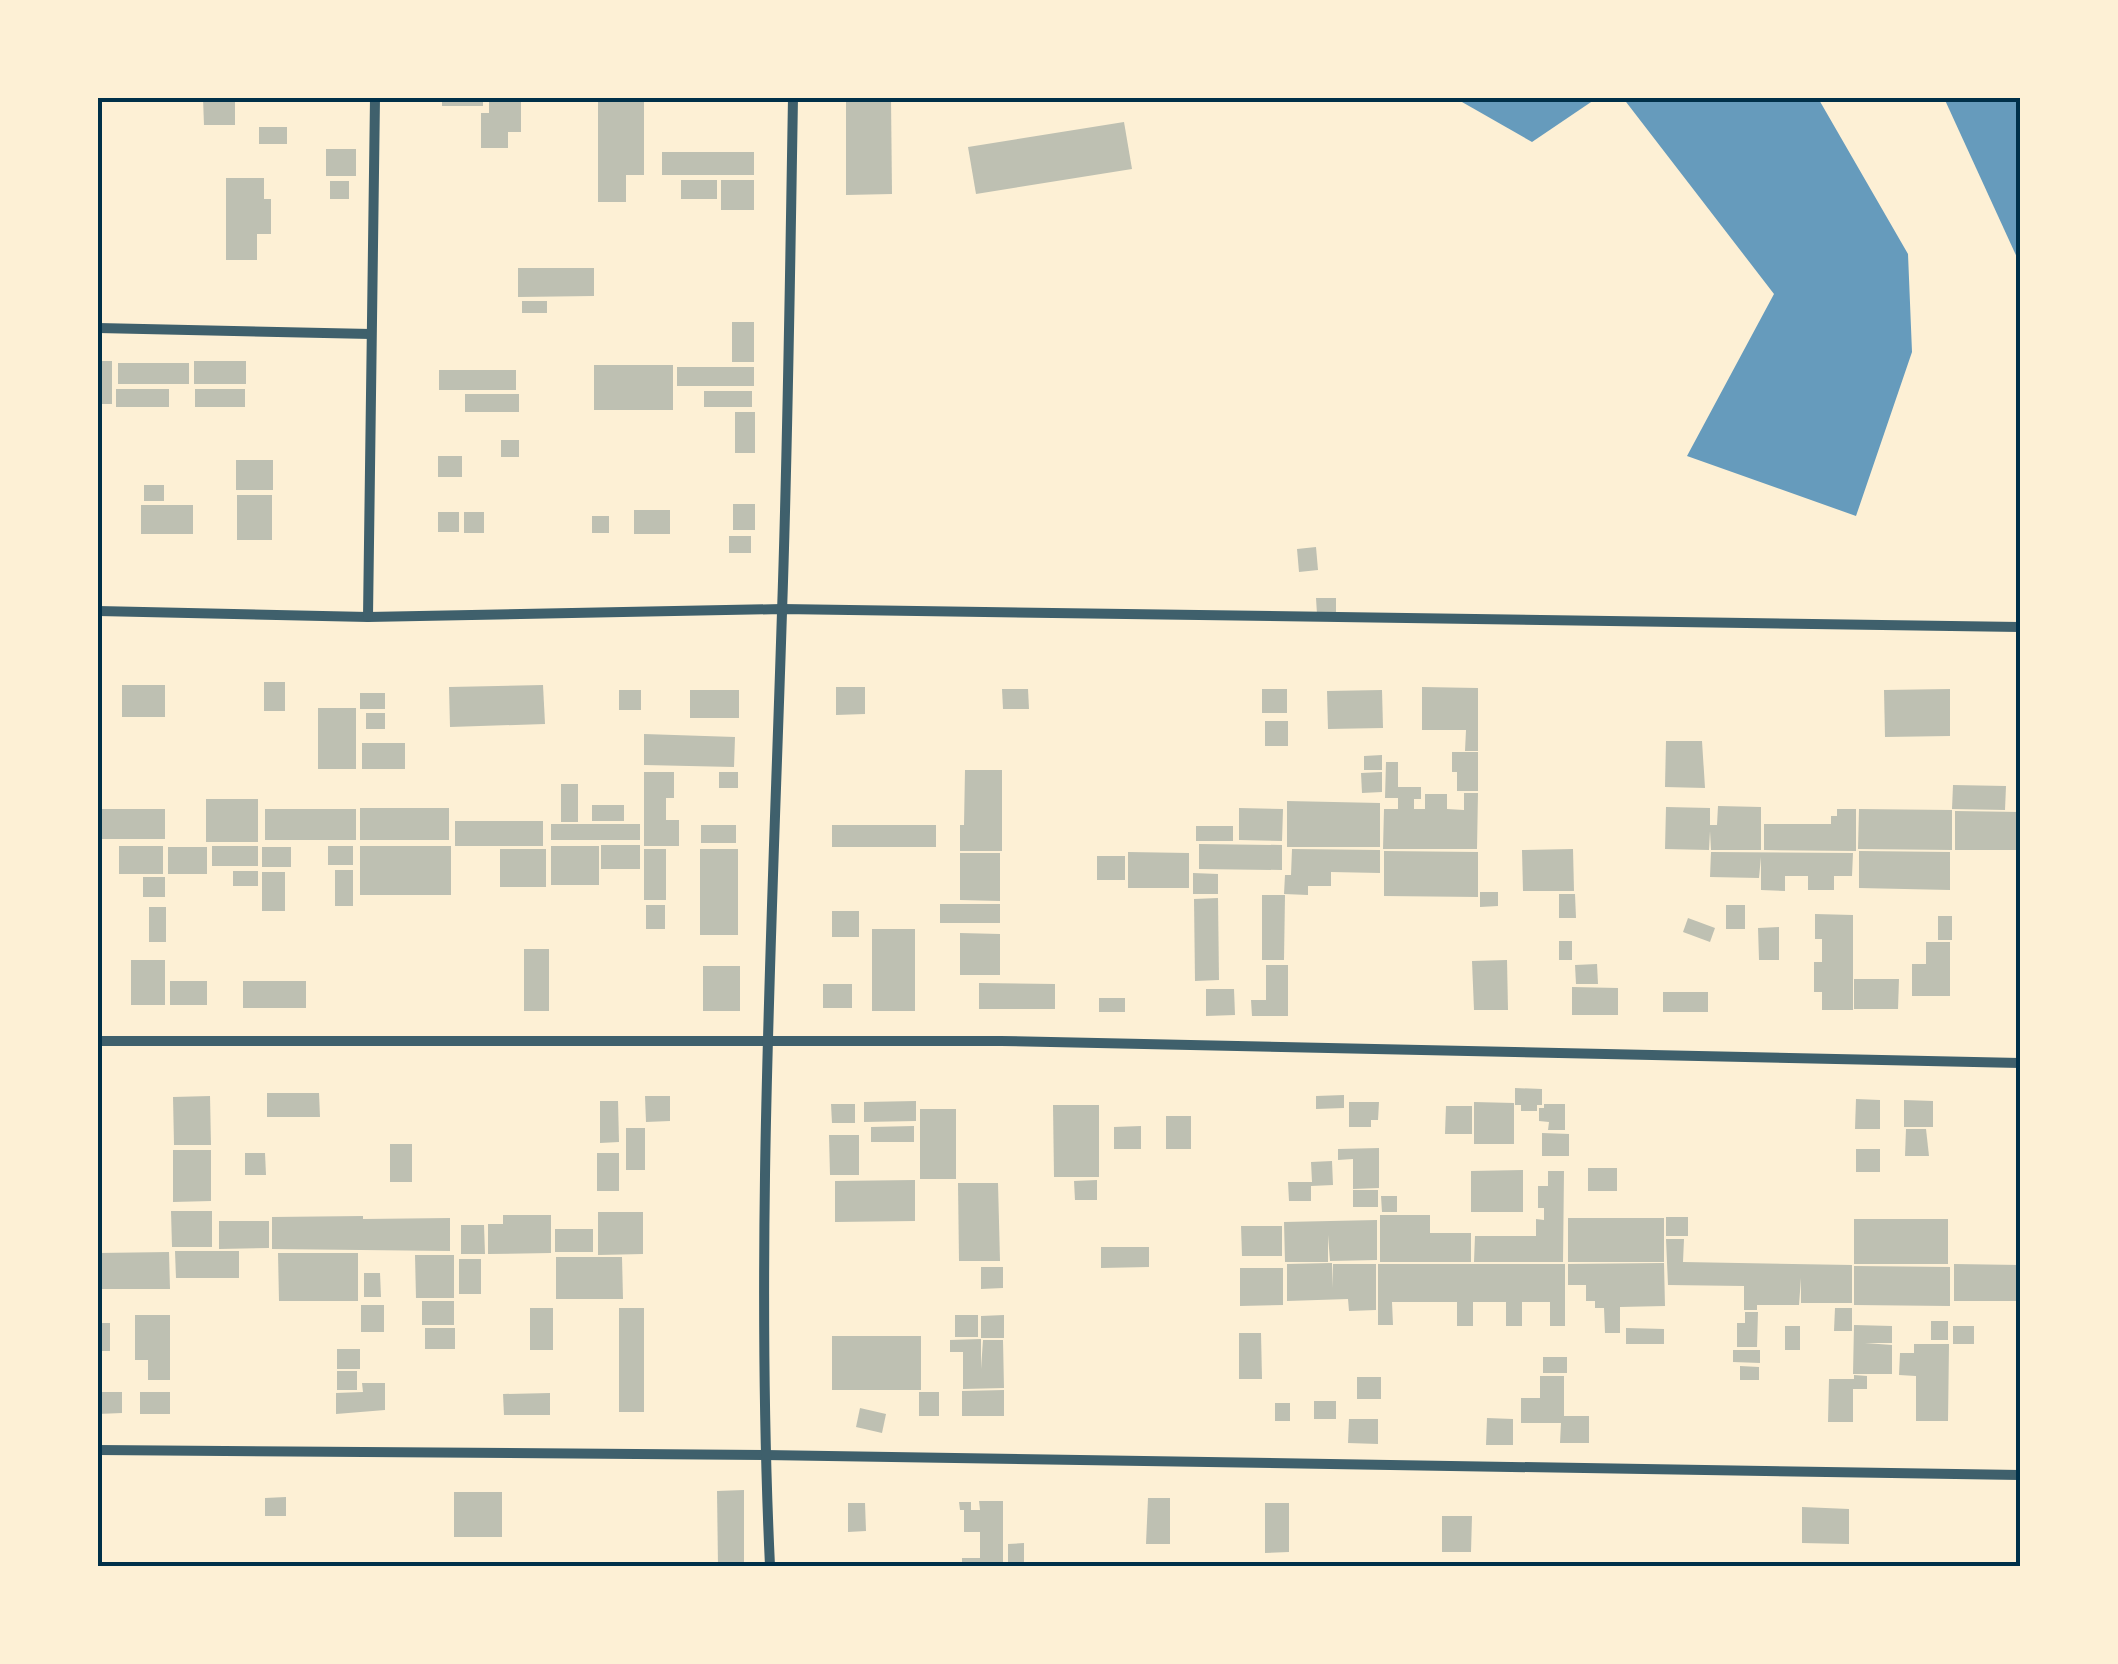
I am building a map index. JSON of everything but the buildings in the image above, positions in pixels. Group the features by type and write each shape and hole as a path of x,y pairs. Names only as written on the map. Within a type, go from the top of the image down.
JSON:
{"street":[{"path":"368,617 375,98"},
{"path":"770,1566 764,1456 766,1040 782,609 793,98"},
{"path":"98,328 371,334"},
{"path":"98,611 368,617 782,609 2020,627"},
{"path":"98,1041 1001,1041 2020,1064"},
{"path":"98,1450 2020,1475"}],"water":[{"path":"1455,98 1597,98 1532,142"},
{"path":"1623,98 1818,98 1908,254 1912,352 1856,516 1687,456 1774,294"},
{"path":"1944,98 2020,98 2020,264"}]}
